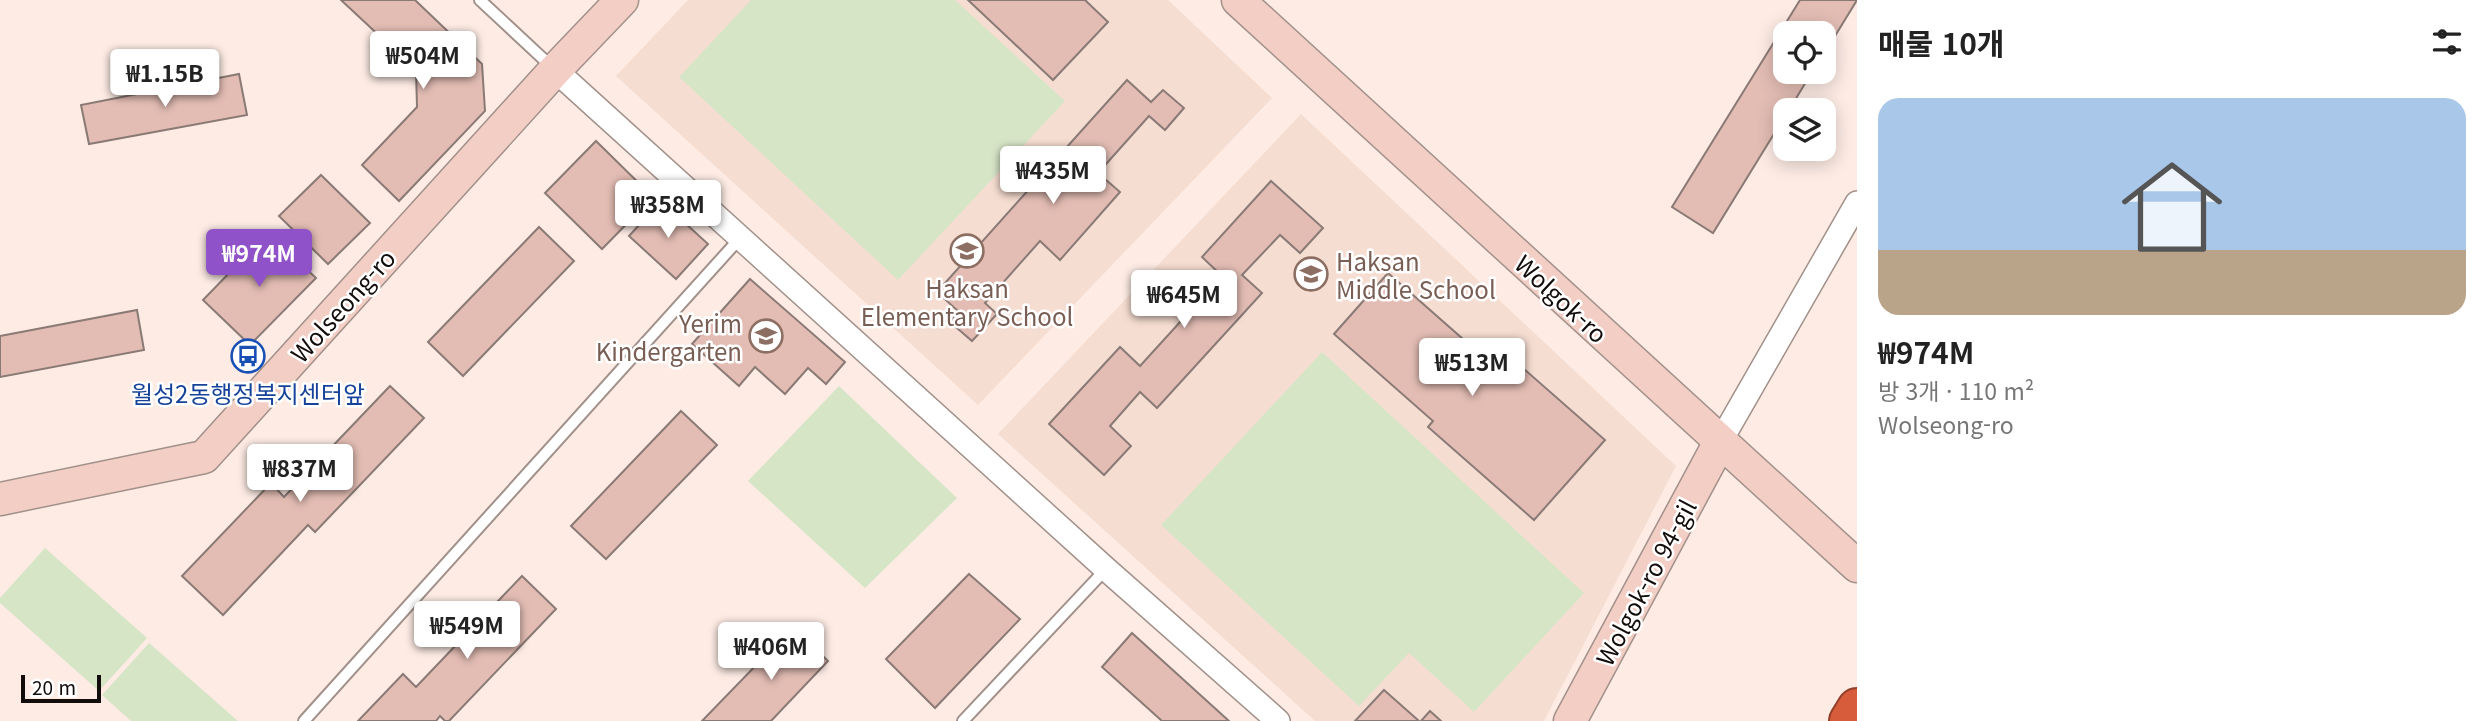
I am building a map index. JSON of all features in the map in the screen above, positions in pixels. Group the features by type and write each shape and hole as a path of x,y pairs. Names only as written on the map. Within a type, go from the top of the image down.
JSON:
{"highway":[{"path":"1849,721 1857,708"}],"street":[{"name":"Wolseong-ro","path":"0,499 204,457 555,70 622,0"},
{"name":"Wolgok-ro","path":"1238,0 1857,566"},
{"path":"555,70 1106,569 1278,721"},
{"path":"1720,442 1857,203"},
{"name":"Wolgok-ro 94-gil","path":"1570,721 1720,442"}],"lane":[{"path":"480,0 555,70"},
{"path":"303,721 741,237"},
{"path":"963,721 1106,569"}],"shaded area":[{"name":"Haksan Elementary School","path":"688,0 1168,0 1272,98 978,405 616,76"},
{"name":"Haksan Middle School","path":"1301,114 1676,466 1544,721 1315,721 998,434"}],"green space":[{"path":"751,0 955,0 1065,101 898,280 679,77"},
{"path":"1322,352 1584,593 1474,712 1409,653 1359,706 1161,525"},
{"path":"839,386 957,498 865,588 748,481"},
{"path":"45,548 147,638 99,691 0,603 0,598"},
{"path":"149,643 238,721 131,721 102,695"}],"building":[{"path":"341,0 415,0 482,64 485,111 399,201 362,165 417,107 416,70"},
{"path":"968,0 1085,0 1108,22 1053,80"},
{"path":"1800,0 1857,0 1836,34 1836,21 1787,21"},
{"path":"1773,44 1773,84 1805,84 1796,98 1773,98 1773,136 1713,233 1672,207"},
{"path":"239,74 247,115 89,144 81,105"},
{"path":"1127,80 1151,102 1163,90 1184,108 1165,130 1149,116 1098,173 1120,192 1060,260 1040,241 985,303 997,314 972,341 950,322 959,312 937,292"},
{"path":"596,141 653,197 602,249 545,193"},
{"path":"321,175 370,223 328,264 279,216"},
{"path":"1271,181 1323,228 1300,253 1280,235 1242,275 1262,293 1157,408 1140,392 1110,426 1131,446 1104,475 1049,424 1120,347 1140,366 1222,276 1202,257"},
{"path":"661,201 708,244 676,279 629,236"},
{"path":"539,227 574,261 463,376 428,342"},
{"path":"268,233 316,278 250,345 203,300"},
{"path":"1388,273 1488,361 1500,348 1605,440 1534,520 1428,427 1433,421 1334,334"},
{"path":"750,279 845,362 826,384 808,368 785,394 755,367 739,386 692,344"},
{"path":"137,310 144,350 0,377 0,336"},
{"path":"390,386 424,418 315,532 308,525 223,615 182,576 271,483 284,497"},
{"path":"681,411 717,445 606,559 571,526"},
{"path":"969,574 1020,619 935,708 886,659"},
{"path":"522,576 556,609 449,721 440,716 436,721 358,721 403,674 416,687"},
{"path":"793,627 828,661 771,721 702,721"},
{"path":"1132,633 1229,721 1162,721 1102,667"},
{"path":"1384,690 1419,721 1355,721"},
{"path":"1430,711 1441,721 1421,721"}],"place":[{"name":"Haksan Elementary School","path":"967,251"},
{"name":"Haksan Middle School","path":"1311,274"},
{"name":"Yerim Kindergarten","path":"766,336"},
{"name":"월성2동행정복지센터앞","path":"248,356"}]}
